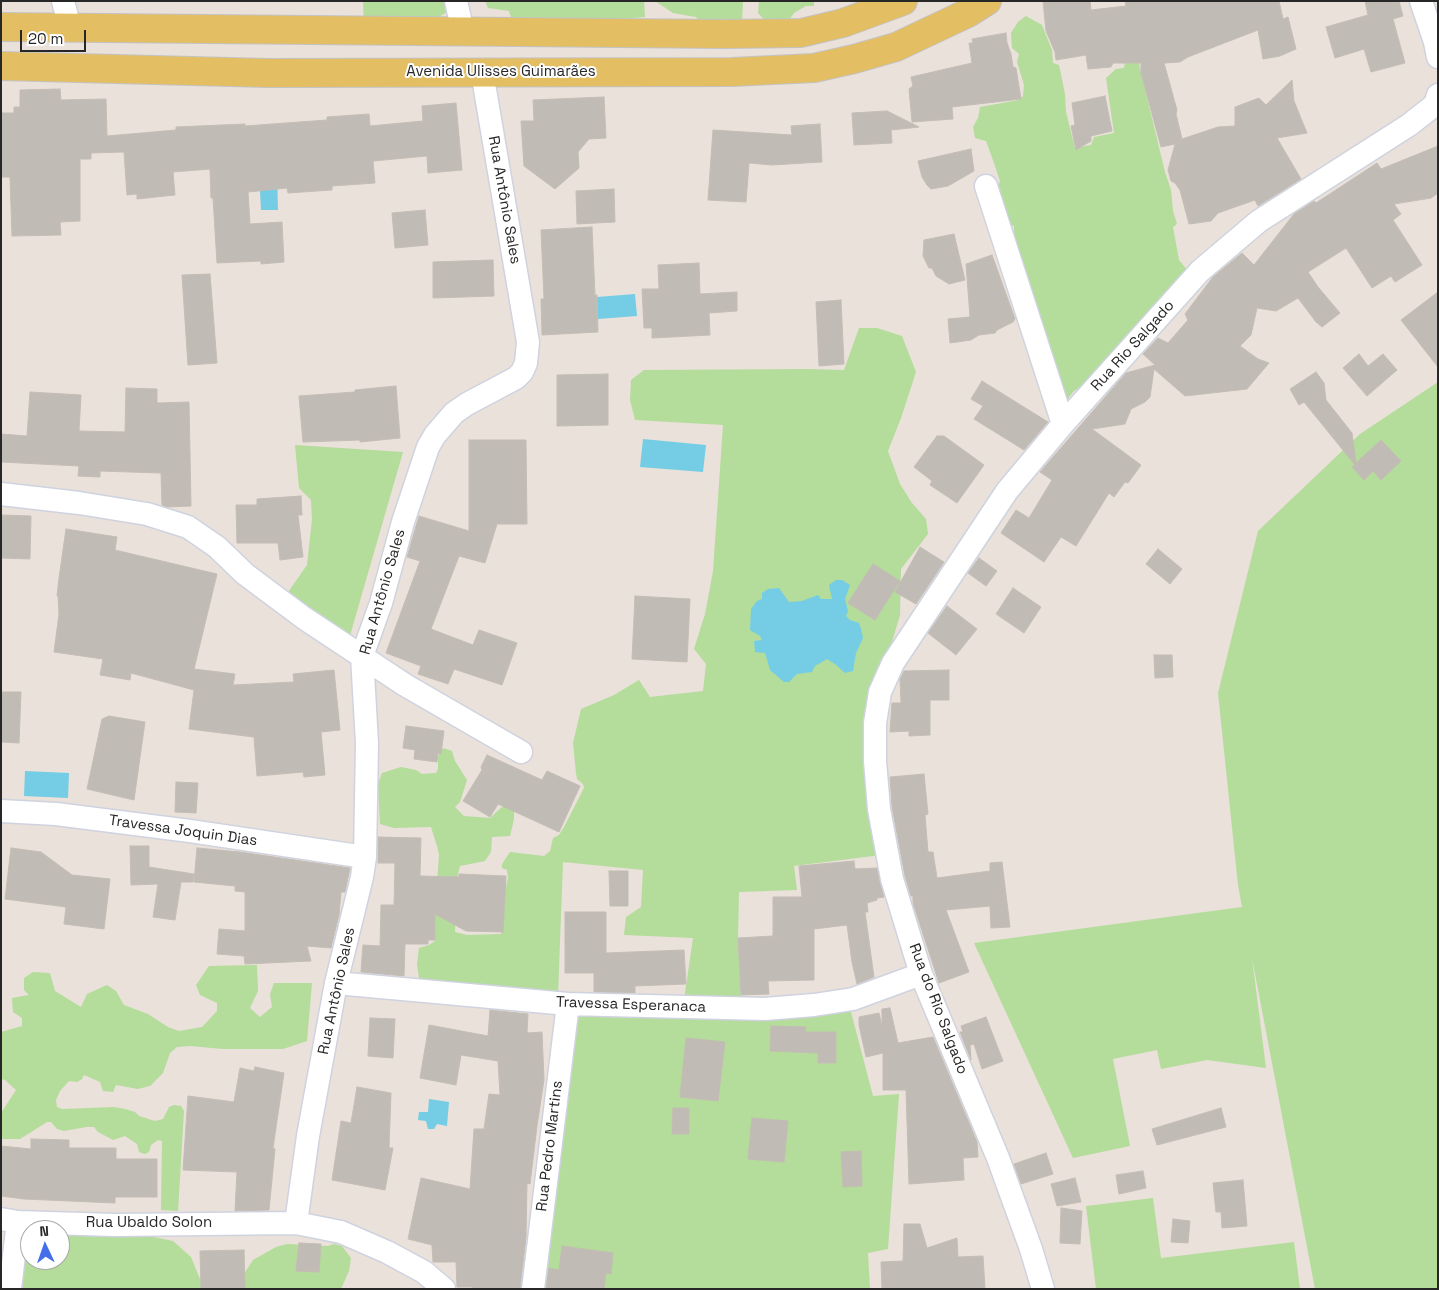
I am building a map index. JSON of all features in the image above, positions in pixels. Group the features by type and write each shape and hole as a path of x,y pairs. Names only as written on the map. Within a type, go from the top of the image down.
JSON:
{"main road":[{"path":"1,28 801,33 842,24 903,1"},
{"name":"Avenida Ulisses Guimarães","path":"1,66 268,72 732,72 814,68 896,47 968,13 987,1"},
{"path":"268,72 270,30"}],"street":[{"path":"63,1 70,28"},
{"path":"456,1 463,32"},
{"path":"1421,1 1438,57"},
{"name":"Rua Antônio Sales","path":"296,1223 308,1136 336,984 365,857 368,743 362,656 381,603 403,522 428,447 435,435 454,413 516,378 522,372 526,363 528,342 482,72"},
{"name":"Rua Rio Salgado","path":"893,664 1007,490 1063,424 1200,271 1259,221 1409,125 1432,107 1437,99"},
{"path":"986,186 1063,424"},
{"path":"1,494 79,503 147,514 188,527 217,546 253,580 304,618 405,685 521,752"},
{"name":"Rua do Rio Salgado","path":"893,664 880,692 875,722 878,800 892,879 921,974 998,1158 1031,1248 1043,1289"},
{"name":"Travessa Joquin Dias","path":"1,811 56,814 190,831 365,857"},
{"name":"Travessa Esperanaca","path":"336,984 568,1004 785,1008 853,999 921,974"},
{"name":"Rua Pedro Martins","path":"533,1289 568,1004"},
{"path":"10,1220 10,1289"},
{"name":"Rua Ubaldo Solon","path":"10,1220 114,1225 296,1223"},
{"path":"296,1223 341,1232 387,1252 424,1272 444,1289"}],"green space":[{"path":"363,1 447,1 447,12 434,20 364,28"},
{"path":"485,1 644,1 645,17 530,26 512,21 509,11 488,8"},
{"path":"655,1 743,1 742,23 703,25 696,17 673,13"},
{"path":"759,1 814,1 814,6 806,6 794,13 787,23 768,24 758,13"},
{"path":"1026,16 1042,25 1052,50 1053,63 1059,65 1065,94 1066,112 1075,148 1091,145 1094,137 1114,133 1106,78 1116,69 1124,68 1125,62 1138,60 1171,190 1173,211 1177,224 1173,227 1179,260 1188,271 1091,379 1073,392 1063,405 1015,260 1014,226 1005,222 1003,201 996,192 1000,181 986,141 975,138 973,127 978,118 980,107 1019,100 1023,96 1024,85 1017,62 1019,54 1012,48 1011,33 1018,22"},
{"path":"859,328 877,328 902,336 916,372 888,451 900,484 912,503 926,519 928,534 901,569 900,615 884,669 881,855 794,866 797,890 739,892 738,938 741,1001 684,1000 693,938 624,935 626,917 641,907 643,870 563,862 558,995 420,985 417,964 419,948 435,941 439,855 431,827 394,828 380,824 378,784 382,773 401,767 416,770 422,774 436,773 438,769 438,756 443,748 452,751 455,761 467,780 460,802 455,807 464,816 490,818 503,806 514,808 514,819 510,836 492,837 491,852 485,861 460,866 457,878 455,932 467,935 501,934 503,901 508,878 507,870 502,868 502,864 510,852 544,856 550,851 553,838 559,835 564,827 584,788 583,784 577,779 573,743 581,709 614,695 639,680 650,697 703,691 706,664 694,649 705,614 713,571 723,425 635,420 630,400 631,380 644,370 844,370"},
{"path":"1438,382 1438,1289 1315,1289 1252,958 1266,1068 1207,1060 1161,1069 1157,1050 1113,1059 1130,1146 1073,1158 974,943 1242,907 1238,885 1218,693 1258,531 1360,434"},
{"path":"295,445 403,452 349,639 284,598 307,565 312,519 311,500 299,488"},
{"path":"257,965 258,991 250,1008 260,1017 272,1007 270,994 274,983 312,983 307,1041 283,1049 177,1047 170,1053 163,1073 150,1086 138,1089 116,1085 113,1092 103,1091 100,1082 84,1075 77,1082 69,1081 60,1091 56,1100 57,1107 62,1109 114,1107 135,1112 139,1116 155,1121 163,1119 169,1107 174,1105 181,1106 184,1111 178,1211 161,1210 162,1141 158,1140 151,1145 149,1152 145,1154 139,1152 137,1144 125,1136 113,1140 98,1132 94,1127 64,1131 57,1129 51,1122 47,1122 20,1139 1,1139 1,1113 16,1090 5,1080 1,1079 1,1032 22,1026 22,1018 13,1012 12,998 29,995 24,990 24,978 33,972 50,973 55,991 81,1007 87,994 107,985 116,991 124,1005 148,1014 168,1027 179,1031 202,1027 217,1011 217,1003 200,995 196,985 209,966"},
{"path":"851,1012 873,1096 899,1094 888,1249 868,1253 870,1289 545,1289 575,1017"},
{"path":"1153,1198 1161,1258 1294,1242 1300,1289 1096,1289 1086,1206"},
{"path":"92,1230 120,1230 173,1241 191,1257 204,1289 1,1289 1,1256 3,1248 20,1242 20,1270 70,1270 70,1233"},
{"path":"287,1244 328,1246 334,1244 342,1246 351,1258 349,1271 341,1289 234,1289 253,1260 276,1247"}],"water":[{"path":"277,171 278,210 261,210 259,172"},
{"path":"635,294 637,316 598,319 597,297"},
{"path":"643,439 706,445 703,472 640,467"},
{"path":"836,580 842,580 850,585 845,599 848,611 846,616 850,620 859,623 863,638 856,653 853,671 845,673 827,659 815,666 812,672 797,674 789,682 784,682 770,670 765,653 755,652 754,641 762,640 760,636 750,630 751,609 757,601 762,599 762,593 768,589 779,588 789,602 802,601 818,595 821,599 832,599 829,585"},
{"path":"25,771 69,773 68,798 24,796"},
{"path":"429,1099 449,1102 447,1126 437,1124 434,1129 428,1129 426,1121 418,1120 419,1112 428,1112"}],"building":[{"path":"1043,1 1090,1 1091,10 1126,6 1125,1 1279,1 1283,19 1288,17 1296,49 1280,56 1263,59 1258,30 1188,57 1180,62 1164,63 1177,110 1176,114 1182,139 1218,127 1235,126 1235,107 1259,98 1266,105 1292,80 1294,101 1307,133 1277,138 1301,179 1258,206 1255,200 1218,213 1211,221 1189,224 1180,190 1171,181 1168,170 1175,144 1161,147 1141,73 1141,63 1113,63 1111,67 1088,69 1086,55 1056,60 1055,52 1046,31"},
{"path":"1365,1 1399,1 1403,16 1393,19 1405,63 1371,72 1364,49 1335,58 1326,27 1368,15"},
{"path":"1006,33 1013,67 1016,68 1021,99 952,107 953,119 912,122 909,89 913,86 911,77 972,63 969,43 973,43 972,39"},
{"path":"60,89 61,100 106,99 107,136 176,130 176,127 245,124 245,126 327,120 327,117 369,114 370,126 423,121 422,106 456,103 462,170 428,173 427,156 373,161 375,183 332,186 332,190 288,193 287,188 248,192 250,224 282,222 284,262 261,264 261,261 217,263 210,169 173,172 175,195 137,199 137,194 127,195 124,152 91,153 91,159 80,159 80,221 60,222 61,235 12,236 10,177 1,177 1,113 14,113 14,107 20,107 20,90"},
{"path":"1105,96 1112,131 1091,136 1091,141 1076,150 1071,126 1075,125 1072,103"},
{"path":"604,97 606,138 589,139 578,152 579,168 555,189 524,166 521,121 534,121 533,100"},
{"path":"887,111 919,127 891,130 892,143 854,145 852,113"},
{"path":"820,124 822,162 772,165 749,163 746,202 708,200 713,130 792,135 791,126"},
{"path":"1438,146 1438,193 1431,198 1394,204 1401,214 1393,220 1422,265 1395,282 1391,276 1372,288 1346,248 1308,272 1340,313 1322,327 1298,298 1276,311 1257,308 1251,335 1240,346 1258,359 1269,363 1247,389 1185,396 1154,369 1150,397 1145,402 1131,409 1125,424 1092,429 1141,465 1128,483 1125,482 1114,497 1109,493 1076,546 1061,537 1044,562 1001,533 1016,510 1029,518 1052,480 1040,472 1126,373 1155,365 1143,354 1158,338 1168,343 1188,320 1185,314 1213,277 1242,253 1254,265 1294,214 1314,201 1316,203 1377,163 1381,169"},
{"path":"971,149 974,171 948,186 931,189 927,185 922,177 918,161"},
{"path":"614,189 615,222 577,224 576,191"},
{"path":"425,210 428,245 395,248 392,213"},
{"path":"592,227 598,332 542,335 541,299 544,299 541,230"},
{"path":"954,234 965,280 949,284 936,276 932,268 929,268 923,256 924,240"},
{"path":"992,255 1015,319 995,333 979,335 971,340 950,343 948,319 970,317 966,264"},
{"path":"493,260 494,296 433,298 433,262"},
{"path":"699,263 700,294 737,292 737,311 709,313 710,335 652,338 652,328 644,328 642,289 659,289 658,265"},
{"path":"210,274 217,363 188,365 182,275"},
{"path":"1438,292 1438,367 1401,320"},
{"path":"841,300 844,364 819,366 816,302"},
{"path":"1359,354 1368,366 1383,354 1397,370 1367,396 1343,368"},
{"path":"1316,372 1324,383 1326,400 1352,433 1356,463 1381,440 1401,461 1381,480 1373,471 1364,480 1352,467 1355,465 1304,402 1299,405 1290,389"},
{"path":"608,374 608,425 557,426 557,375"},
{"path":"982,381 1048,422 1024,450 974,419 983,406 971,399"},
{"path":"396,386 400,438 360,442 360,440 303,442 299,396 355,392 355,390"},
{"path":"126,388 157,389 157,403 189,402 191,506 167,507 162,505 161,473 100,471 100,477 78,476 79,466 1,462 1,434 27,436 30,392 81,395 79,431 125,432"},
{"path":"937,436 944,436 984,465 957,503 930,485 932,481 914,467"},
{"path":"469,440 526,440 527,524 497,524 485,563 459,556 431,629 473,645 479,630 517,643 502,685 454,669 448,684 418,674 421,666 386,653 420,561 407,557 419,516 469,531"},
{"path":"301,496 302,515 298,515 303,557 280,560 278,543 237,543 236,505 257,505 257,499"},
{"path":"1,515 31,516 30,559 1,558"},
{"path":"66,529 117,537 115,550 217,574 194,669 235,674 233,685 294,682 293,674 334,670 340,730 321,732 325,775 304,777 303,772 257,776 254,737 189,729 194,690 131,673 130,680 100,675 103,659 54,652 59,614 57,596"},
{"path":"920,547 944,562 916,604 895,592"},
{"path":"1158,549 1182,569 1170,584 1146,564"},
{"path":"979,558 997,571 986,586 968,573"},
{"path":"873,564 900,581 875,620 848,603"},
{"path":"1013,588 1041,607 1024,633 996,614"},
{"path":"635,596 690,599 687,662 632,659"},
{"path":"947,606 977,629 956,655 928,633"},
{"path":"1154,655 1172,655 1173,677 1155,678"},
{"path":"949,670 949,700 930,700 930,735 909,736 909,731 890,732 892,703 901,703 900,679 904,671"},
{"path":"1,692 21,692 19,743 1,742"},
{"path":"109,716 145,722 134,800 87,789 102,719"},
{"path":"406,726 444,731 441,754 438,753 437,762 414,759 415,750 403,748"},
{"path":"487,755 542,780 547,771 580,786 559,832 498,804 490,817 463,801 482,770 481,767"},
{"path":"924,774 928,814 925,815 928,852 933,852 937,878 990,871 990,863 1002,862 1010,927 991,928 990,906 946,910 969,972 939,983 913,903 913,896 911,896 905,876 892,807 890,777"},
{"path":"176,782 198,783 196,813 175,812"},
{"path":"378,837 421,838 420,876 459,877 459,874 506,876 503,932 466,931 435,914 435,940 428,940 428,944 405,944 404,976 361,972 363,945 380,946 381,905 394,905 395,863 378,863"},
{"path":"130,846 149,846 149,867 194,874 193,882 181,882 175,920 153,917 158,884 131,885"},
{"path":"11,848 41,852 72,875 110,879 104,929 64,924 66,907 5,899"},
{"path":"197,848 240,852 350,868 345,892 341,892 339,915 331,948 307,946 311,961 245,964 244,956 217,954 219,929 245,931 245,892 235,891 235,886 194,882"},
{"path":"854,861 855,869 877,868 884,897 867,903 868,912 865,912 874,977 857,984 847,925 814,929 814,980 768,981 769,994 741,995 738,938 773,936 773,897 802,897 799,866"},
{"path":"609,871 628,871 628,906 610,906"},
{"path":"565,912 606,912 606,953 684,950 686,984 635,986 635,993 594,992 594,973 565,973"},
{"path":"890,1008 898,1043 933,1037 977,1142 978,1157 963,1158 964,1180 909,1184 906,1090 883,1090 883,1053 866,1057 859,1025 859,1017 879,1013 882,1027 882,1009"},
{"path":"490,1010 528,1014 527,1033 542,1032 544,1080 530,1184 527,1183 526,1238 520,1289 472,1289 472,1287 457,1287 456,1262 433,1262 432,1245 408,1239 421,1178 470,1189 474,1129 484,1129 489,1094 500,1095 498,1061 461,1055 456,1085 420,1078 429,1025 488,1036"},
{"path":"986,1017 1003,1061 982,1069 974,1044 970,1045 971,1060 960,1032 963,1032 961,1026"},
{"path":"370,1018 395,1019 393,1058 368,1056"},
{"path":"771,1026 806,1027 805,1032 836,1032 836,1063 818,1063 818,1053 770,1051"},
{"path":"686,1038 725,1042 718,1101 680,1097"},
{"path":"255,1067 284,1073 273,1148 275,1149 269,1210 235,1211 237,1172 183,1170 188,1096 234,1102 240,1068 254,1071"},
{"path":"357,1087 391,1093 389,1148 393,1148 385,1190 332,1180 341,1121 351,1123"},
{"path":"673,1108 689,1108 689,1134 672,1134"},
{"path":"1221,1108 1226,1127 1157,1145 1152,1129"},
{"path":"752,1118 788,1121 784,1162 748,1159"},
{"path":"31,1139 69,1140 69,1148 116,1148 116,1159 157,1159 157,1197 115,1197 115,1203 24,1199 1,1196 1,1146 31,1149"},
{"path":"861,1151 862,1186 843,1187 841,1152"},
{"path":"1046,1153 1053,1174 1021,1184 1014,1164"},
{"path":"1143,1171 1146,1188 1119,1194 1116,1175"},
{"path":"1075,1178 1081,1202 1057,1206 1051,1184"},
{"path":"1243,1180 1247,1226 1222,1228 1221,1212 1216,1212 1213,1183"},
{"path":"1061,1208 1082,1211 1080,1244 1060,1243"},
{"path":"1173,1219 1190,1221 1188,1243 1171,1242"},
{"path":"904,1224 920,1224 927,1248 957,1238 958,1257 983,1256 985,1289 882,1289 881,1262 903,1261"},
{"path":"299,1243 321,1244 319,1272 296,1271"},
{"path":"562,1246 613,1253 611,1274 606,1273 604,1289 546,1289 549,1268 559,1270"},
{"path":"244,1250 245,1289 201,1289 200,1251"}]}
